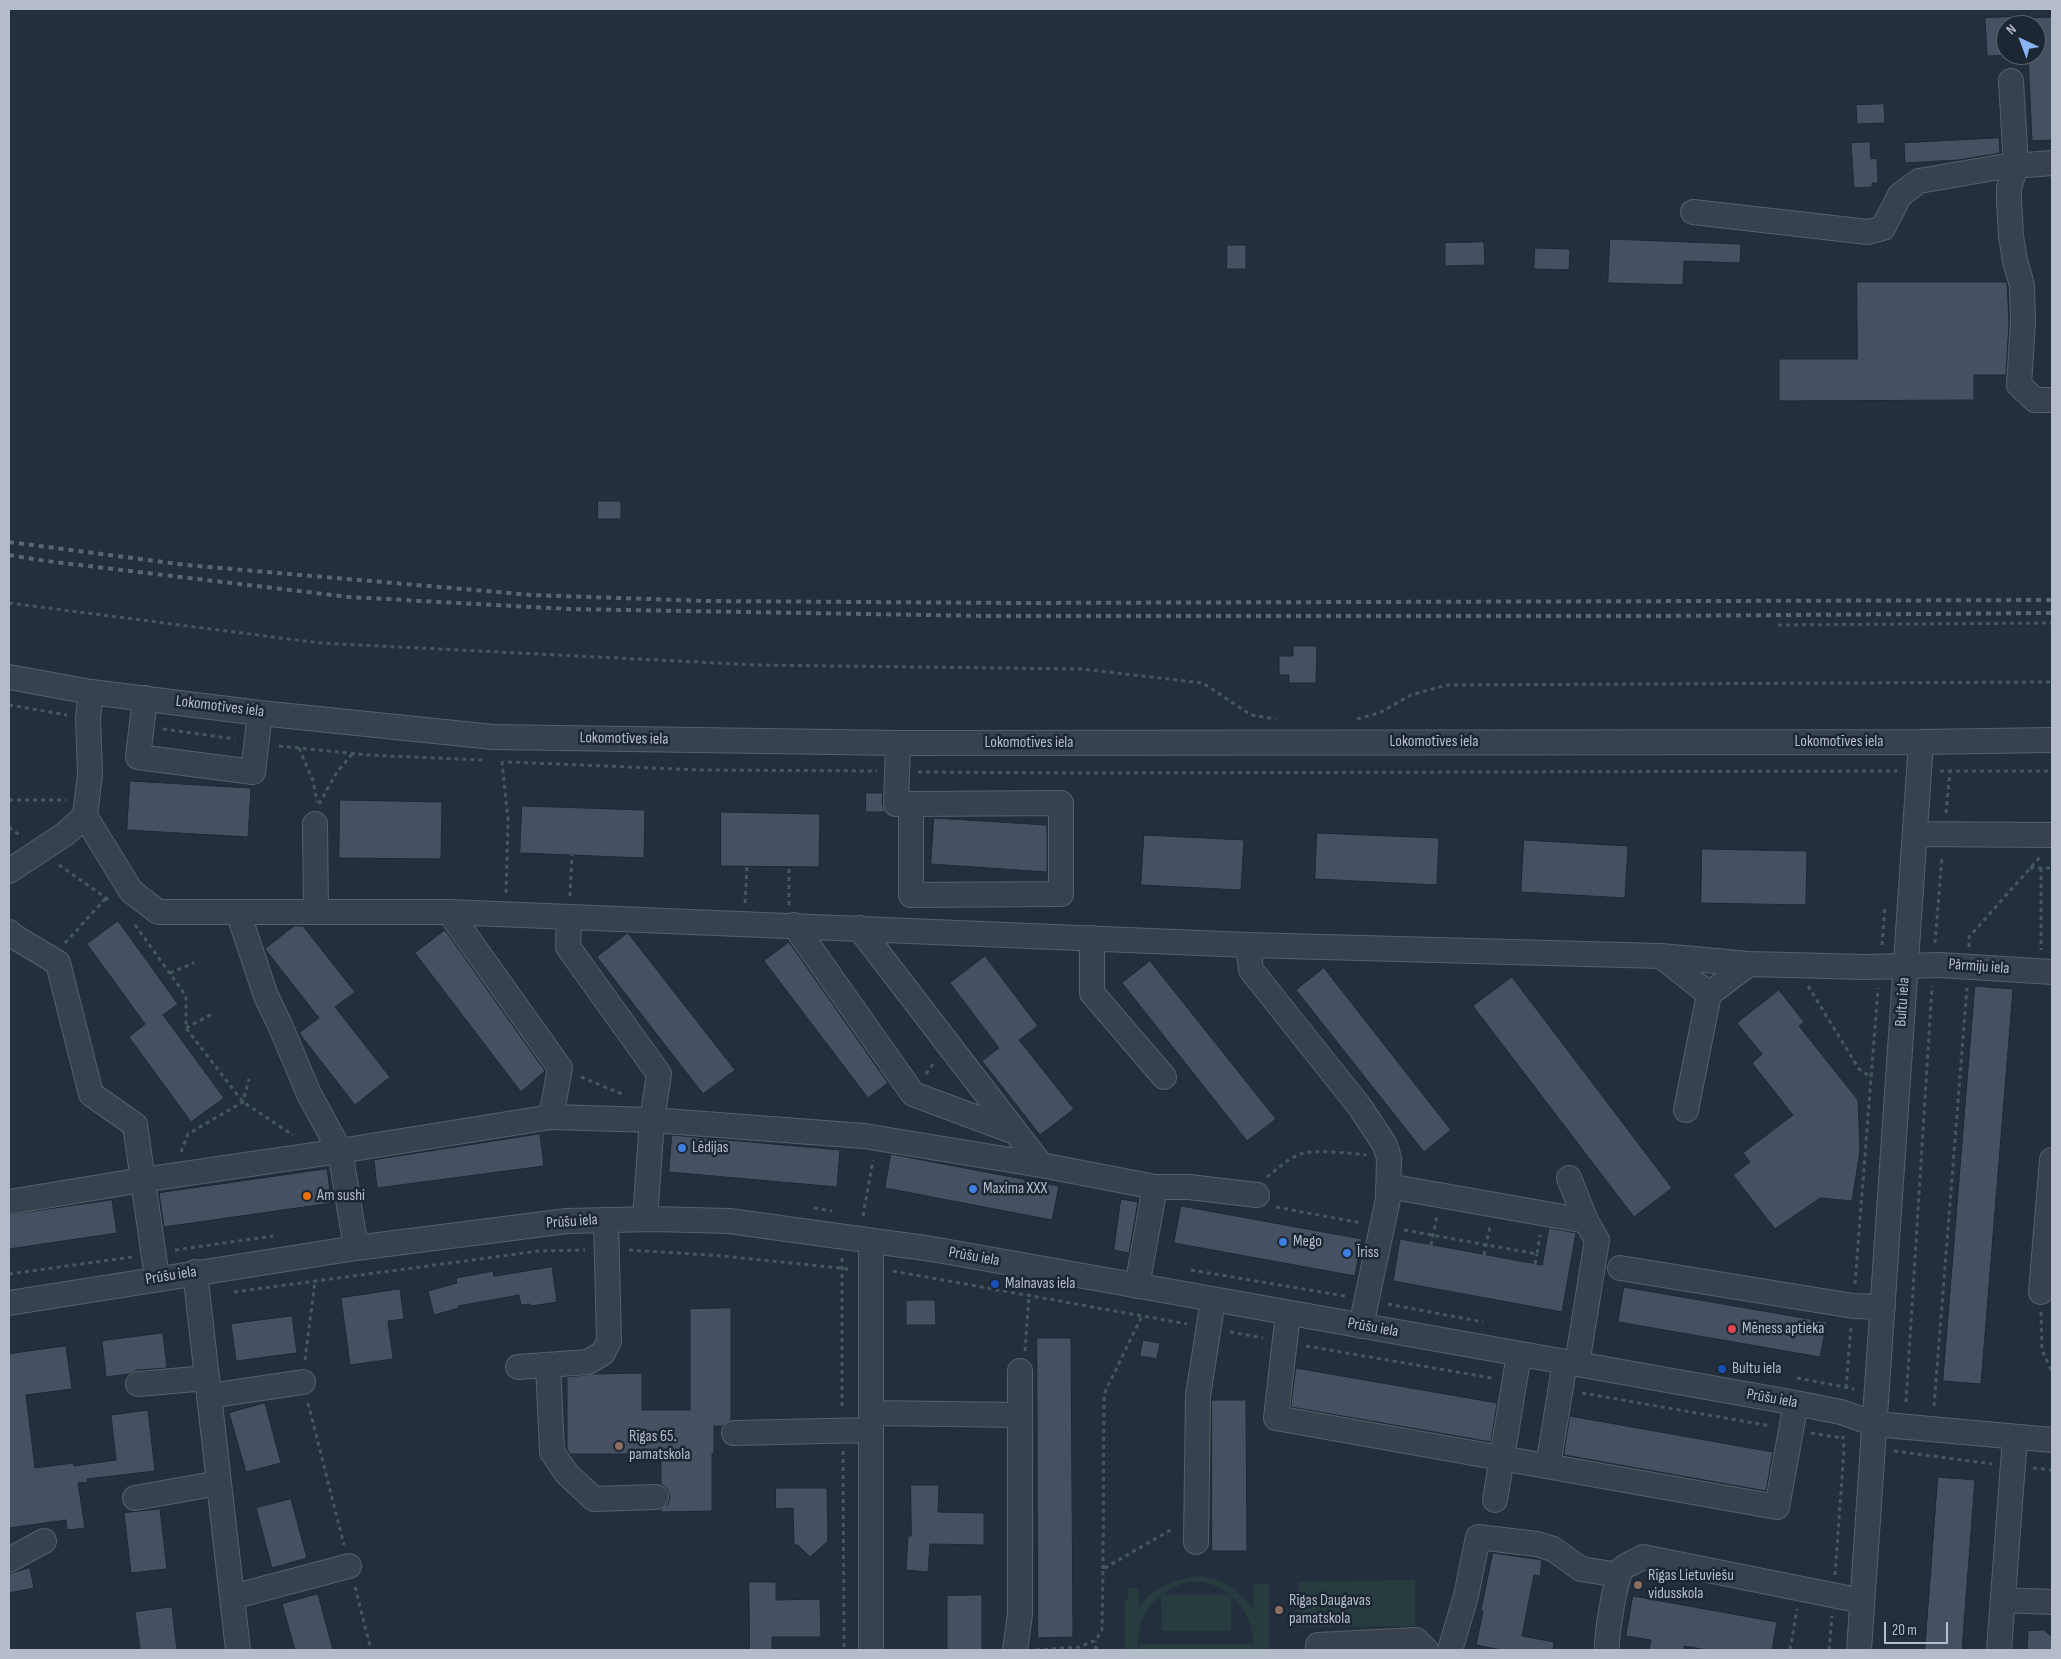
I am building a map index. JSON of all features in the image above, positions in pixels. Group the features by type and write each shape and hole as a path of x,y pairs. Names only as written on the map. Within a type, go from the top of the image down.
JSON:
{"street":[{"path":"2011,81 2016,166 2009,188 2009,201 2015,262 2022,285 2023,322 2020,385 2035,400 2052,400"},
{"path":"1693,212 1868,232 1883,228 1900,195 1920,181 2016,166 2052,163"},
{"name":"Lokomotīves iela","path":"9,677 91,692 260,713 494,737 898,743 1921,742 2052,740"},
{"path":"9,872 65,834 86,808 90,774 88,718 91,692"},
{"path":"144,698 138,757 253,772 260,713"},
{"name":"Bultu iela","path":"1858,1650 1874,1449 1921,742"},
{"path":"898,743 896,804 1061,803 1061,894 911,895 911,804"},
{"name":"Pārmiju iela","path":"86,808 131,891 158,912 449,912 1248,945 1660,956 1750,964 1933,965 2047,972"},
{"path":"315,824 316,912"},
{"path":"1915,834 2052,835"},
{"path":"238,912 266,996 309,1094 330,1152 356,1248"},
{"path":"449,912 560,1068 551,1117"},
{"path":"569,917 568,947 659,1074 652,1118 645,1220"},
{"path":"791,925 913,1094 1015,1132"},
{"path":"859,928 1041,1165"},
{"path":"9,932 58,963 91,1094 135,1125 157,1278"},
{"path":"1092,938 1092,993 1164,1077"},
{"path":"1248,945 1251,970 1360,1107 1385,1145 1389,1158 1388,1186 1382,1227 1361,1326"},
{"path":"1660,956 1709,994"},
{"path":"1686,1110 1709,994 1750,964"},
{"path":"9,1202 551,1117 652,1118 877,1138 1041,1165 1155,1187 1189,1187 1257,1195"},
{"path":"2041,1292 2052,1160"},
{"path":"1548,1466 1560,1390 1571,1363 1597,1240 1586,1221 1569,1178"},
{"path":"1388,1186 1586,1221"},
{"path":"1137,1286 1155,1187"},
{"path":"518,1368 588,1362 603,1353 609,1341 606,1220"},
{"name":"Prūšu iela","path":"9,1303 157,1278 356,1248 567,1221 729,1222 932,1249 1796,1403 1841,1412 1875,1424 2052,1440"},
{"path":"870,1240 871,1650"},
{"path":"1620,1268 1853,1306 1883,1307"},
{"path":"195,1272 238,1650"},
{"path":"1196,1542 1198,1396 1213,1299"},
{"path":"1288,1313 1276,1418 1777,1507 1796,1403"},
{"path":"1496,1500 1519,1354"},
{"path":"548,1365 552,1452 567,1474 594,1499 656,1497"},
{"path":"1015,1650 1020,1614 1020,1371"},
{"path":"138,1384 208,1387 303,1382"},
{"path":"734,1433 871,1422 1020,1415"},
{"path":"1999,1650 2015,1437"},
{"path":"135,1498 219,1483"},
{"path":"1450,1650 1466,1596 1478,1537 1537,1544 1553,1549 1581,1569 1620,1575"},
{"path":"9,1560 44,1542"},
{"path":"1607,1650 1616,1586 1620,1575 1623,1569 1643,1557 1862,1600"},
{"path":"232,1597 349,1566"},
{"path":"2003,1600 2052,1602"},
{"path":"1318,1650 1318,1645 1416,1640 1426,1650"}],"path":[{"path":"9,603 320,643 756,665 1082,668 1203,683 1251,715 1285,719"},
{"path":"1778,625 2052,623"},
{"path":"1352,720 1379,713 1411,695 1447,685 2052,682"},
{"path":"9,705 88,718"},
{"path":"299,748 317,791 318,810 337,772 353,753"},
{"path":"502,761 508,820 506,914"},
{"path":"1920,771 2052,771"},
{"path":"1906,1402 1933,965 1950,771"},
{"path":"9,800 86,808"},
{"path":"9,827 39,851 114,904"},
{"path":"569,917 572,855"},
{"path":"1934,1406 1969,967 1968,937 2041,856"},
{"path":"744,923 747,866"},
{"path":"790,867 791,925"},
{"path":"2030,868 2052,868"},
{"path":"2041,868 2047,972"},
{"path":"51,959 106,898 106,890"},
{"path":"1886,898 1847,1386 1915,1403"},
{"path":"133,921 186,996 186,1028 243,1102 330,1152"},
{"path":"170,973 194,963"},
{"path":"1803,979 1859,1069 1871,1077"},
{"path":"186,1028 214,1013"},
{"path":"560,1068 640,1102 652,1118"},
{"path":"172,1176 188,1134 243,1102 249,1079"},
{"path":"863,1216 877,1138"},
{"path":"1389,1158 1346,1153 1303,1153 1283,1164 1265,1178 1257,1195 1270,1206 1537,1254"},
{"path":"1431,1245 1442,1195"},
{"path":"1484,1254 1494,1204"},
{"path":"1535,1264 1545,1213"},
{"path":"198,1297 539,1251 606,1249 723,1256 841,1269 871,1268 1515,1382"},
{"path":"315,1281 303,1382 371,1650"},
{"path":"2041,1292 2042,1350 2052,1372"},
{"path":"1020,1371 1026,1348 1029,1296"},
{"path":"1096,1650 1096,1640 1102,1630 1104,1394 1142,1316"},
{"path":"1560,1390 1844,1438 1874,1449 2052,1470"},
{"path":"1924,1405 1944,1407"},
{"path":"1829,1650 1844,1450 1841,1412"},
{"path":"1103,1569 1146,1543 1197,1517"},
{"path":"1790,1650 1799,1601 1807,1590"},
{"path":"1032,1650 1079,1646 1096,1640"}],"green space":[{"path":"1200,1576 1224,1583 1241,1596 1253,1609 1254,1584 1269,1583 1269,1650 1139,1650 1139,1644 1253,1644 1251,1627 1245,1611 1231,1596 1231,1631 1162,1631 1161,1596 1149,1607 1142,1620 1138,1650 1125,1650 1125,1600 1128,1599 1128,1587 1138,1588 1139,1607 1158,1589 1174,1582","holes":["1193,1582 1208,1583 1230,1595 1163,1595 1178,1586"]},
{"path":"1415,1580 1415,1626 1298,1627 1298,1582"}],"building":[{"path":"1996,17 1996,56 1987,56 1985,18"},
{"path":"2046,17 2052,17 2052,140 2032,141 2028,65 2046,65"},
{"path":"1884,104 1885,123 1857,124 1856,105"},
{"path":"1999,138 2000,153 1958,160 1905,163 1904,143"},
{"path":"1870,142 1871,159 1877,158 1878,183 1872,183 1872,187 1854,188 1851,143"},
{"path":"1610,239 1741,244 1740,263 1684,261 1683,285 1608,283"},
{"path":"1484,242 1485,265 1445,266 1445,243"},
{"path":"1227,245 1246,245 1246,269 1227,269"},
{"path":"1535,248 1570,249 1569,270 1534,269"},
{"path":"1857,282 2007,282 2009,322 2006,375 1974,375 1974,400 1779,401 1779,359 1857,359"},
{"path":"598,501 621,501 621,519 598,519"},
{"path":"1293,646 1317,646 1316,683 1289,683 1289,675 1279,675 1279,656 1293,656"},
{"path":"130,781 251,788 248,837 127,830"},
{"path":"866,793 883,793 882,804 885,812 866,812"},
{"path":"340,800 442,802 441,859 339,858"},
{"path":"522,806 645,810 644,858 520,853"},
{"path":"721,812 820,814 819,867 721,866"},
{"path":"934,818 1047,825 1047,872 931,864"},
{"path":"1317,833 1439,838 1437,885 1315,879"},
{"path":"1144,835 1244,840 1241,890 1141,885"},
{"path":"1524,840 1628,846 1625,898 1521,892"},
{"path":"1702,849 1807,851 1806,905 1701,903"},
{"path":"118,921 178,1004 163,1015 224,1098 191,1122 129,1037 145,1024 87,944"},
{"path":"294,926 303,926 355,992 335,1007 390,1077 355,1105 299,1033 319,1018 265,949"},
{"path":"445,930 545,1071 521,1092 415,953"},
{"path":"628,933 735,1070 703,1094 597,957"},
{"path":"789,942 888,1083 868,1098 764,961"},
{"path":"985,956 1038,1026 1019,1040 1074,1109 1040,1135 982,1061 999,1048 950,983"},
{"path":"1150,961 1276,1119 1247,1141 1122,983"},
{"path":"1324,968 1451,1130 1424,1152 1296,990"},
{"path":"1512,977 1672,1188 1634,1217 1473,1006"},
{"path":"1975,986 2013,989 1981,1384 1943,1381"},
{"path":"1779,990 1804,1022 1799,1026 1858,1100 1860,1151 1852,1201 1820,1198 1775,1229 1733,1175 1750,1162 1743,1153 1793,1115 1752,1063 1762,1054 1737,1023"},
{"path":"540,1134 544,1166 377,1188 374,1160"},
{"path":"672,1135 840,1150 837,1187 669,1172"},
{"path":"891,1154 1059,1186 1052,1220 885,1188"},
{"path":"327,1169 332,1203 164,1227 159,1193"},
{"path":"1121,1199 1138,1202 1129,1253 1114,1250"},
{"path":"112,1200 117,1233 9,1249 9,1215"},
{"path":"1181,1206 1362,1239 1355,1276 1174,1243"},
{"path":"1549,1228 1576,1233 1562,1312 1393,1281 1400,1239 1542,1265"},
{"path":"552,1267 557,1302 531,1306 530,1304 521,1305 519,1295 458,1306 459,1308 434,1315 428,1291 457,1283 456,1278 493,1271 494,1276"},
{"path":"1624,1287 1827,1322 1820,1357 1618,1322"},
{"path":"400,1289 404,1319 388,1321 393,1359 350,1365 341,1298"},
{"path":"935,1300 936,1325 906,1325 906,1301"},
{"path":"731,1308 731,1420 722,1426 714,1426 712,1511 661,1512 661,1509 668,1504 670,1497 667,1489 661,1484 661,1454 570,1454 567,1449 567,1377 595,1374 642,1373 642,1410 690,1410 690,1309"},
{"path":"292,1316 297,1353 236,1361 231,1324"},
{"path":"163,1333 167,1368 137,1370 129,1374 106,1377 102,1341"},
{"path":"1037,1338 1071,1338 1073,1637 1038,1638"},
{"path":"1143,1340 1160,1343 1157,1359 1140,1356"},
{"path":"66,1346 72,1389 26,1395 35,1468 73,1463 74,1466 116,1460 111,1415 148,1410 155,1471 87,1479 88,1482 78,1483 85,1528 67,1530 66,1520 9,1528 9,1354"},
{"path":"1296,1368 1497,1403 1491,1442 1291,1407"},
{"path":"1212,1400 1246,1400 1247,1551 1212,1551"},
{"path":"265,1403 281,1463 246,1472 229,1413"},
{"path":"1570,1416 1773,1452 1766,1491 1564,1455"},
{"path":"1938,1477 1975,1480 1962,1650 1925,1650"},
{"path":"911,1485 939,1485 938,1512 984,1513 984,1545 930,1544 928,1572 906,1570 908,1536 911,1536"},
{"path":"776,1488 827,1488 828,1541 810,1557 798,1545 794,1545 793,1508 776,1509"},
{"path":"291,1499 307,1558 272,1568 256,1508"},
{"path":"160,1509 167,1569 131,1573 124,1513"},
{"path":"1493,1553 1542,1560 1540,1576 1534,1575 1522,1636 1554,1642 1553,1650 1502,1650 1476,1645"},
{"path":"30,1568 34,1588 9,1593 9,1574"},
{"path":"749,1582 776,1582 776,1600 820,1599 821,1637 772,1637 772,1650 750,1650"},
{"path":"318,1594 333,1650 295,1650 282,1604"},
{"path":"982,1595 982,1650 947,1650 947,1596"},
{"path":"1633,1596 1777,1622 1772,1650 1708,1650 1684,1646 1684,1650 1649,1650 1651,1640 1626,1636"},
{"path":"172,1607 177,1650 140,1650 135,1612"},
{"path":"2044,1630 2052,1637 2052,1650 2027,1650 2028,1631"}],"railway":[{"path":"9,542 186,565 532,595 706,601 1016,603 2052,600"},
{"path":"9,555 349,597 568,609 985,616 1657,616 2052,613"}],"place":[{"name":"Lēdijas","path":"682,1148"},
{"name":"Maxima XXX","path":"973,1189"},
{"name":"Am sushi","path":"307,1196"},
{"name":"Mego","path":"1283,1242"},
{"name":"Īriss","path":"1347,1253"},
{"name":"Malnavas iela","path":"995,1284"},
{"name":"Mēness aptieka","path":"1732,1329"},
{"name":"Bultu iela","path":"1722,1369"},
{"name":"Rīgas 65. pamatskola","path":"619,1446"},
{"name":"Rīgas Lietuviešu vidusskola","path":"1638,1585"},
{"name":"Rīgas Daugavas pamatskola","path":"1279,1610"}]}
